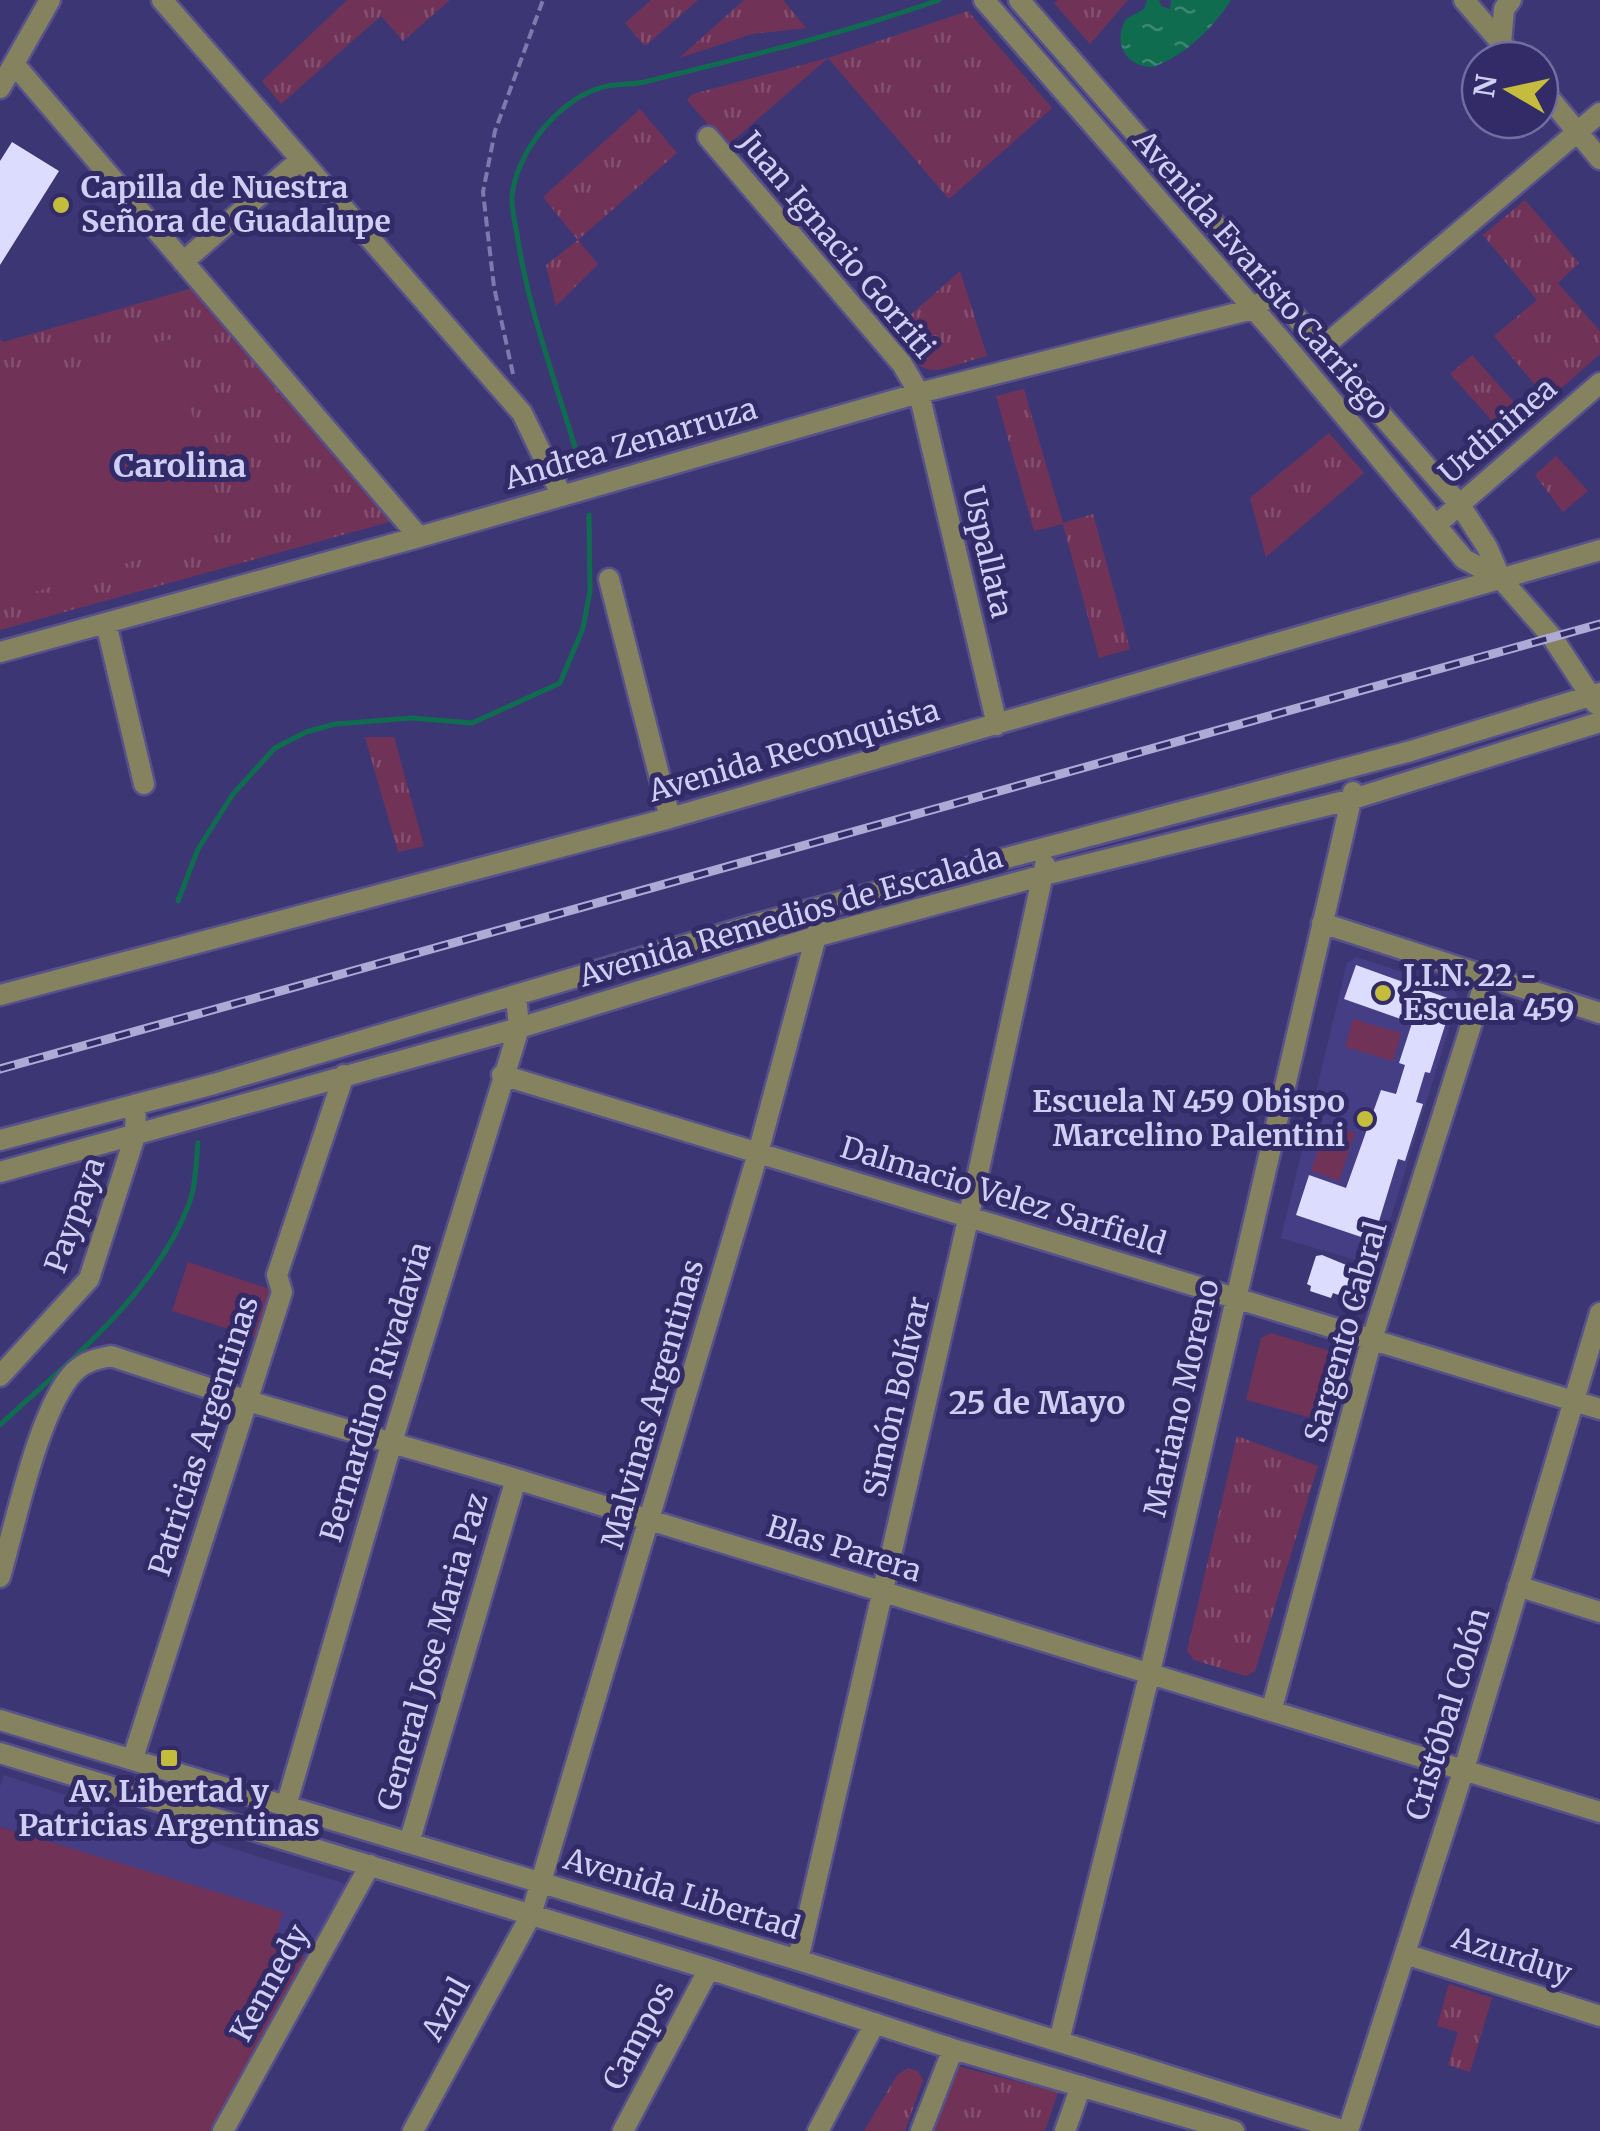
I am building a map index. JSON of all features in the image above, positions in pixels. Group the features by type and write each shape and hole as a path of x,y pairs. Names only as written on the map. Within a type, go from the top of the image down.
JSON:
{"street":[{"path":"0,88 50,0"},
{"path":"162,0 522,413 562,496"},
{"name":"Avenida Evaristo Carriego","path":"984,0 1464,559 1500,579"},
{"name":"Avenida Evaristo Carriego","path":"1019,0 1460,504 1487,547 1500,579 1552,638 1597,701"},
{"path":"1464,0 1497,40"},
{"path":"1500,40 1504,9 1510,0"},
{"path":"14,64 419,537"},
{"path":"1560,110 1600,158"},
{"path":"1323,347 1600,113"},
{"name":"Juan Ignacio Gorriti","path":"708,137 902,364 920,393"},
{"path":"182,262 300,160"},
{"name":"Andrea Zenarruza","path":"0,652 920,393 1253,309 1275,292"},
{"name":"Urdininea","path":"1436,525 1600,383"},
{"name":"Uspallata","path":"920,393 997,725"},
{"name":"Avenida Reconquista","path":"0,995 670,818 1600,550"},
{"path":"609,579 670,818"},
{"path":"106,623 144,784"},
{"name":"Avenida Remedios de Escalada","path":"0,1140 214,1084 819,907 1597,701"},
{"name":"Avenida Remedios de Escalada","path":"0,1172 518,1028 818,936 1044,875 1353,800 1600,722"},
{"name":"Mariano Moreno","path":"1059,2041 1150,1672 1353,800 1353,766"},
{"name":"Simón Bolívar","path":"798,1960 969,1215 1044,875 1046,846"},
{"name":"Malvinas Argentinas","path":"532,1915 758,1154 818,936 819,907"},
{"path":"1322,923 1600,1013"},
{"name":"Sargento Cabral","path":"1272,1708 1372,1339 1487,975"},
{"name":"Bernardino Rivadavia","path":"286,1806 518,1028 516,995"},
{"name":"Patricias Argentinas","path":"133,1758 282,1292 277,1275 344,1076"},
{"name":"Dalmacio Velez Sarfield","path":"502,1076 1600,1409"},
{"name":"Paypaya","path":"0,1376 89,1279 144,1132 140,1103"},
{"name":"Cristóbal Colón","path":"1346,2131 1464,1769 1600,1313"},
{"name":"Blas Parera","path":"0,1578 47,1415 74,1372 91,1360 110,1356 248,1401 516,1478 883,1593 1272,1708 1600,1812"},
{"name":"General Jose Maria Paz","path":"409,1843 516,1478"},
{"path":"1518,1586 1600,1612"},
{"name":"Avenida Libertad","path":"0,1720 798,1960 1346,2131"},
{"path":"0,1753 1226,2130"},
{"name":"Kennedy","path":"223,2131 370,1865"},
{"name":"Azul","path":"413,2131 532,1915"},
{"name":"Azurduy","path":"1406,1954 1600,2016"},
{"name":"Campos","path":"623,2131 709,1969"},
{"path":"818,2131 875,2023"},
{"path":"921,2131 954,2049"},
{"path":"1065,2131 1081,2086"}],"path":[{"path":"514,377 494,286 484,192 495,131 543,0"}],"shaded area":[{"name":"Escuela N 459 Obispo Marcelino Palentini","path":"1356,957 1454,989 1458,999 1376,1266 1281,1238 1347,963"},
{"path":"4,1775 349,1885 309,1958 273,1946 282,1913 0,1827 0,1787"}],"green space":[{"path":"347,0 450,0 403,41 381,16 281,104 262,81"},
{"path":"651,0 698,0 645,46 625,23"},
{"path":"744,0 783,0 806,28 752,34 679,58"},
{"path":"1128,0 1090,44 1054,3"},
{"path":"968,11 1052,108 949,199 828,58"},
{"path":"828,58 727,146 687,100 693,94"},
{"path":"640,109 677,153 578,240 543,197"},
{"path":"1525,200 1579,263 1558,283 1600,331 1600,354 1548,400 1494,336 1537,300 1483,235"},
{"path":"578,240 598,264 556,306 546,265"},
{"path":"960,271 987,356 941,369 923,367 889,334"},
{"path":"193,288 393,521 0,630 0,339 3,342"},
{"path":"169,339 228,531 0,603 0,392"},
{"path":"1472,355 1528,418 1507,437 1450,374"},
{"path":"1024,389 1063,523 1093,514 1130,649 1099,658 1063,524 1034,531 996,396"},
{"path":"1329,433 1364,473 1266,557 1250,498"},
{"path":"1556,456 1588,491 1563,512 1535,475"},
{"path":"365,737 394,737 424,846 398,852"},
{"path":"1353,1019 1401,1033 1393,1061 1345,1047"},
{"path":"1327,1123 1355,1133 1339,1181 1311,1171"},
{"path":"188,1262 273,1290 257,1338 172,1311"},
{"path":"1271,1333 1346,1356 1351,1366 1334,1424 1246,1400 1261,1338"},
{"path":"1237,1436 1318,1466 1255,1671 1246,1676 1194,1660 1187,1651"},
{"path":"0,1827 283,1912 273,1945 309,1958 214,2131 0,2131"},
{"path":"1449,1984 1492,1998 1470,2072 1448,2065 1458,2032 1437,2026"},
{"path":"953,2065 1058,2092 1045,2131 928,2131"},
{"path":"908,2068 918,2071 923,2080 905,2131 864,2131 897,2075"}],"water":[{"path":"1147,0 1159,0 1161,6 1170,9 1171,0 1231,0 1198,40 1153,67 1135,63 1121,45 1126,19 1144,9"}],"building":[{"name":"Capilla de Nuestra Señora de Guadalupe","path":"12,142 59,171 0,265 0,161"},
{"path":"1356,965 1453,1000 1430,1073 1425,1072 1416,1102 1423,1104 1405,1161 1398,1159 1373,1241 1296,1215 1309,1175 1346,1188 1381,1090 1396,1094 1405,1065 1399,1063 1412,1023 1344,999"},
{"path":"1316,1256 1368,1274 1358,1302 1333,1293 1331,1298 1310,1291 1307,1284"}],"waterway":[{"path":"577,454 528,290 512,205 515,180 542,130 569,104 600,88 645,82 756,54 939,0"},
{"path":"178,901 198,849 233,794 275,748 306,732 335,724 412,718 472,723 560,683 583,628 590,591 589,515"},
{"path":"0,1425 108,1324 155,1268 189,1204 198,1143"}],"railway":[{"path":"0,1069 1600,624"}],"place":[{"name":"Capilla de Nuestra Señora de Guadalupe","path":"61,205"},
{"name":"J.I.N. 22 - Escuela 459","path":"1383,993"},
{"name":"Escuela N 459 Obispo Marcelino Palentini","path":"1365,1119"},
{"name":"Av. Libertad y Patricias Argentinas","path":"169,1758"}],"district":[{"name":"Carolina","path":"180,466"},
{"name":"25 de Mayo","path":"1037,1403"}]}
